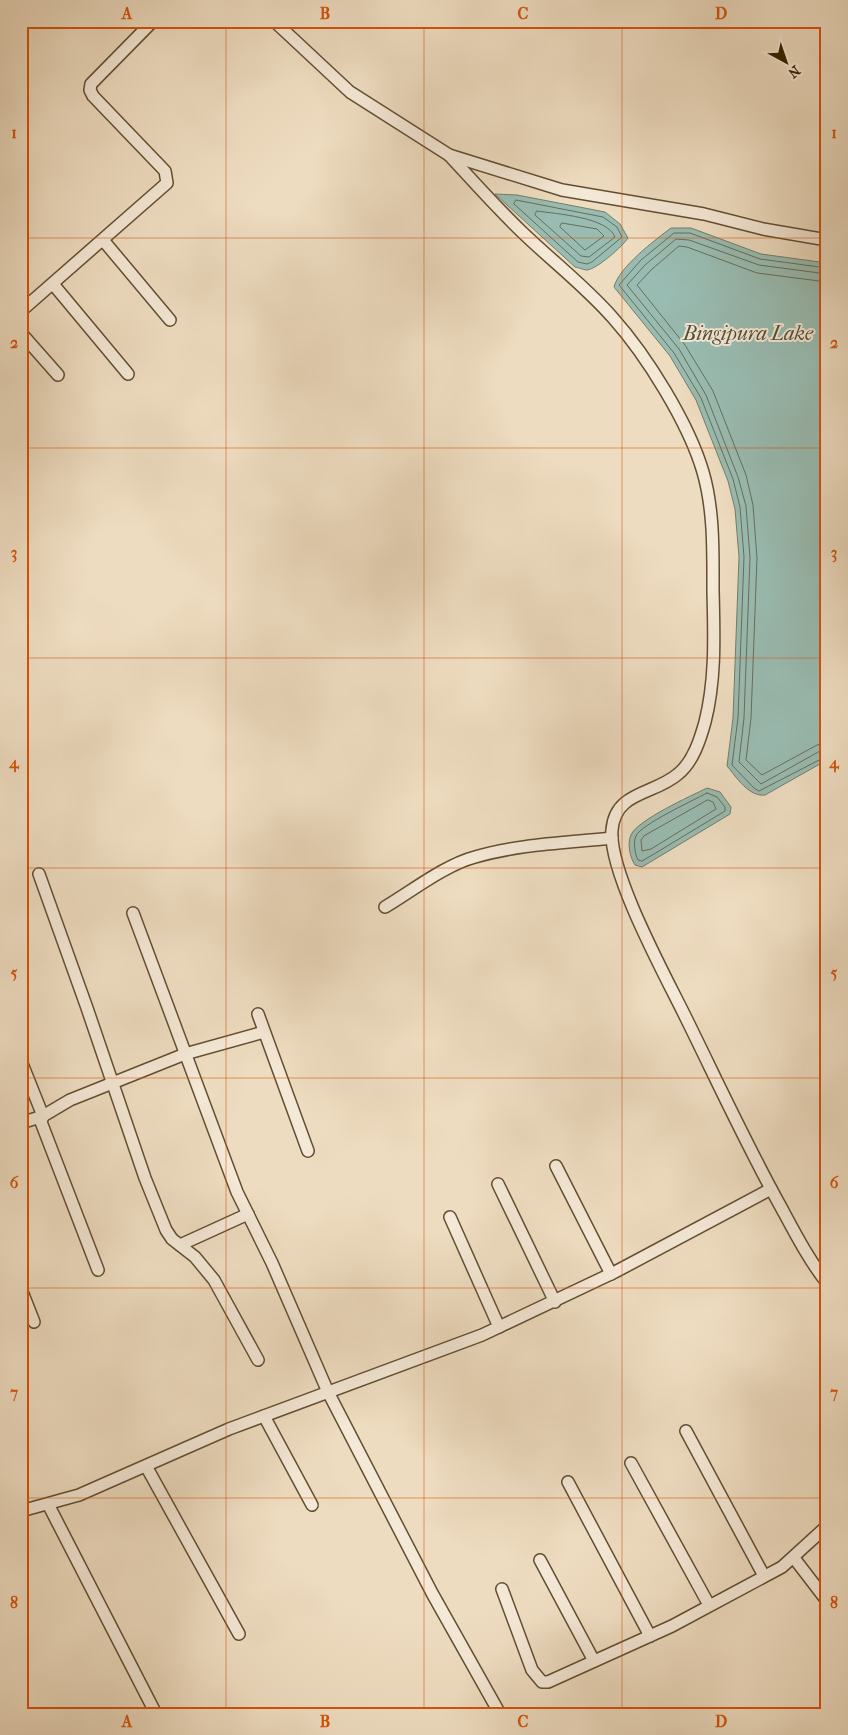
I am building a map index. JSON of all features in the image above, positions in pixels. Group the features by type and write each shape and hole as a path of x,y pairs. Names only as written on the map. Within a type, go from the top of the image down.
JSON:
{"street":[{"path":"21,311 167,183 165,171 93,96 90,90 91,84 153,21"},
{"path":"274,21 350,92 448,155 518,228 590,294 615,320 678,414 704,474 712,528 714,666 706,719 692,757 686,766 671,779 636,796 618,808 613,822 612,838 618,867 631,901 771,1189 813,1266 827,1283"},
{"path":"448,155 562,190 704,214 763,229 827,240"},
{"path":"103,240 170,320"},
{"path":"53,284 128,374"},
{"path":"21,333 58,375"},
{"path":"385,907 444,872 474,857 522,848 612,838"},
{"path":"39,874 145,1178 162,1221 172,1239 195,1257 214,1280 258,1360"},
{"path":"133,914 236,1192 272,1264 328,1392 432,1593 500,1714"},
{"path":"258,1014 308,1151"},
{"path":"21,1123 43,1116 55,1106 185,1054 264,1032"},
{"path":"21,1061 43,1116 41,1122 98,1270"},
{"path":"556,1166 611,1274"},
{"path":"498,1184 555,1302"},
{"path":"21,1511 79,1495 264,1416 499,1327 611,1274 771,1189"},
{"path":"180,1245 248,1214"},
{"path":"450,1217 499,1327"},
{"path":"21,1289 34,1322"},
{"path":"264,1416 312,1505"},
{"path":"686,1430 764,1576"},
{"path":"631,1464 709,1605"},
{"path":"146,1466 239,1634"},
{"path":"568,1482 650,1636"},
{"path":"48,1504 156,1714"},
{"path":"502,1589 532,1670 542,1682 558,1679 650,1636 764,1576 794,1558 827,1526"},
{"path":"794,1558 827,1601"},
{"path":"540,1560 594,1661"}],"water":[{"path":"495,194 517,195 605,212 620,224 628,238 597,266 587,270 575,267"},
{"name":"Bingipura Lake","path":"671,228 691,228 761,254 827,263 827,760 765,795 759,795 749,790 727,766 733,718 739,557 735,509 728,481 696,400 670,356 614,287 617,279 630,263"},
{"path":"707,788 720,792 731,807 730,814 642,867 635,865 630,855 629,846 631,835 635,829 665,809"}]}
